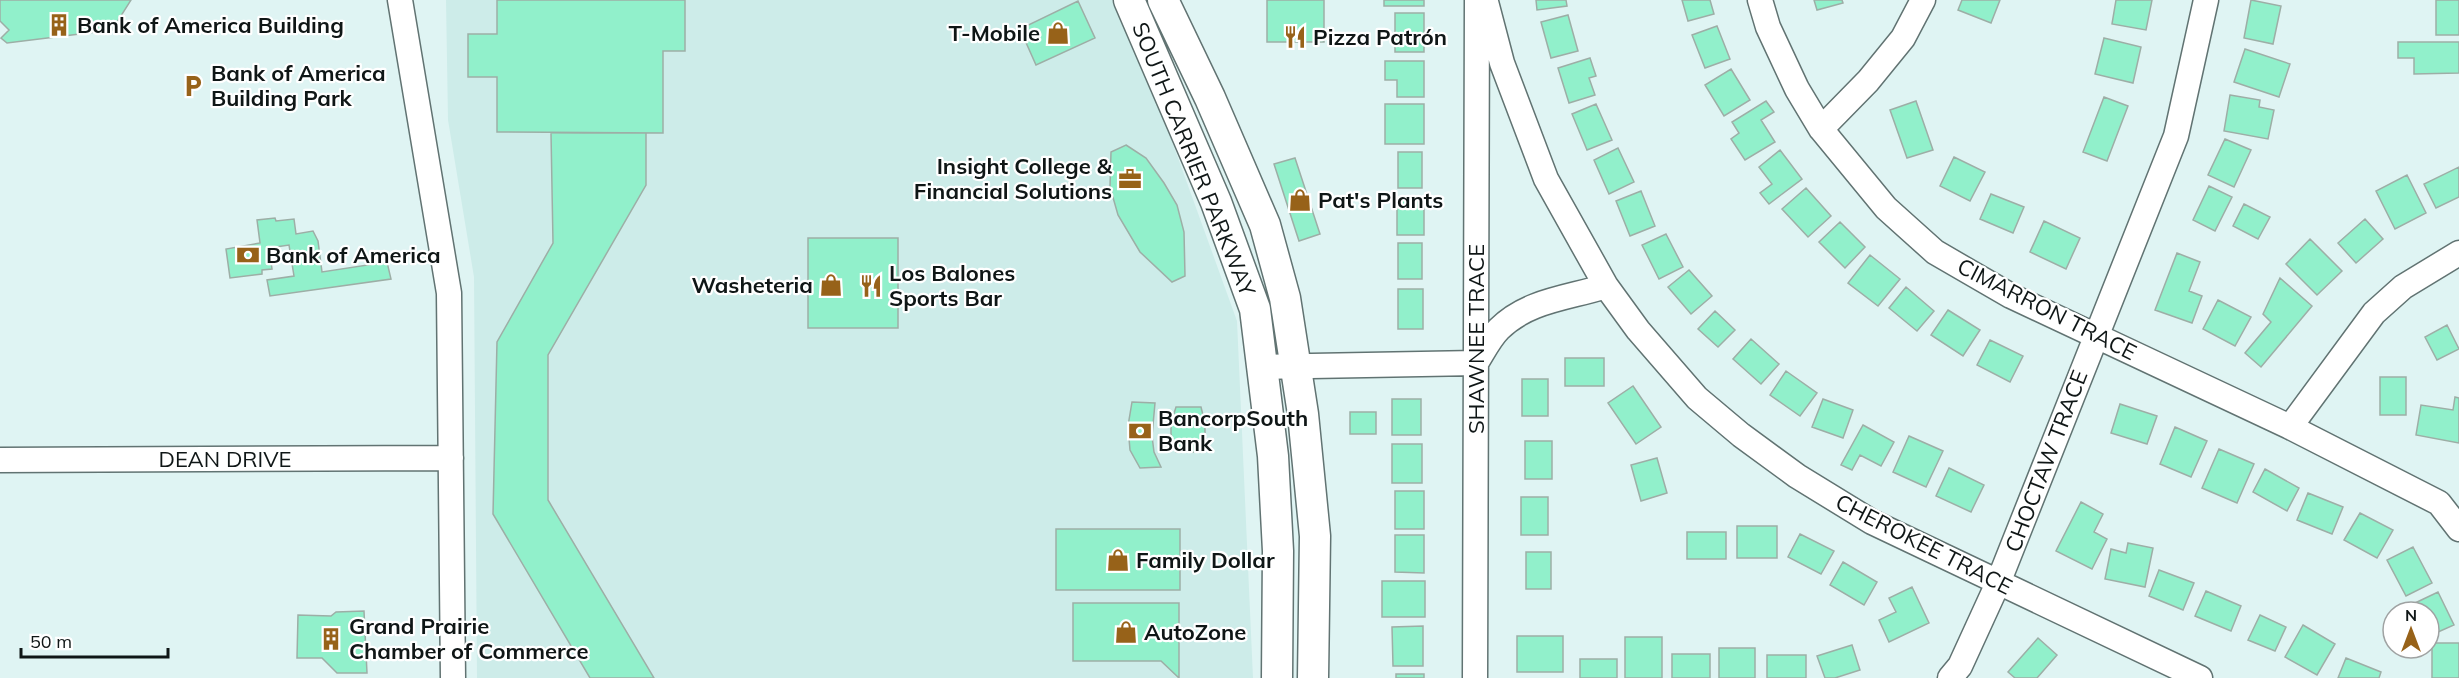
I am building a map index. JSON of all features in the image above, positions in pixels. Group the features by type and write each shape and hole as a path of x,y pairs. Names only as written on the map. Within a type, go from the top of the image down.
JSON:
{"main road":[{"name":"SOUTH CARRIER PARKWAY","path":"1129,0 1216,202 1255,309 1273,456 1278,551 1277,678"},
{"name":"SOUTH CARRIER PARKWAY","path":"1163,0 1210,98 1265,225 1285,298 1304,414 1315,536 1313,678"}],"street":[{"path":"400,0 449,293 453,678"},
{"name":"SHAWNEE TRACE","path":"1475,678 1477,0"},
{"name":"CHEROKEE TRACE","path":"1485,0 1502,63 1546,179 1606,286 1638,330 1697,398 1741,435 1797,476 1872,522 2200,678"},
{"name":"CIMARRON TRACE","path":"1760,0 1768,27 1797,89 1821,129 1886,208 1935,252 2011,296 2449,502 2459,529"},
{"path":"1821,129 1868,81 1903,38 1923,0"},
{"name":"CHOCTAW TRACE","path":"1950,678 1960,666 1998,583 2176,136 2206,0"},
{"path":"2290,427 2374,314 2403,287 2459,253"},
{"path":"1263,367 1476,363 1499,329 1525,310 1559,298 1606,286"},
{"name":"DEAN DRIVE","path":"0,460 451,458"}],"shaded area":[{"path":"446,0 1112,0 1165,122 1237,321 1253,678 477,678 474,277 448,120"}],"building":[{"name":"Bank of America Building","path":"0,0 131,0 112,30 7,43 1,38 9,30 0,21"},
{"path":"497,0 685,0 685,51 663,51 663,133 497,132 497,77 468,77 468,34 497,34"},
{"path":"1267,0 1324,0 1324,42 1267,42"},
{"path":"1384,0 1424,0 1424,6 1384,6"},
{"path":"1536,0 1566,0 1567,6 1537,10"},
{"path":"1682,0 1710,0 1714,14 1688,21"},
{"path":"1814,0 1842,0 1843,3 1817,10"},
{"path":"1962,0 2000,0 1991,23 1958,10"},
{"path":"2116,0 2152,0 2146,30 2112,24"},
{"path":"2251,0 2281,6 2273,44 2244,38"},
{"path":"2436,0 2459,0 2459,35 2436,35"},
{"name":"T-Mobile","path":"1078,1 1095,38 1036,65 1020,29"},
{"path":"1395,13 1424,13 1424,52 1395,52"},
{"path":"1568,15 1578,51 1551,58 1541,22"},
{"path":"1717,26 1730,59 1705,68 1692,35"},
{"path":"2104,38 2141,47 2133,83 2095,74"},
{"path":"2398,42 2459,42 2459,73 2414,74 2414,58 2398,58"},
{"path":"2245,49 2290,64 2279,97 2234,82"},
{"path":"1590,58 1596,76 1589,78 1595,95 1569,103 1558,68"},
{"path":"1385,61 1424,61 1424,97 1397,97 1397,80 1385,80"},
{"path":"1731,69 1750,100 1724,116 1705,85"},
{"path":"2230,95 2260,100 2259,107 2274,110 2268,139 2224,131"},
{"path":"2104,97 2128,106 2107,161 2083,152"},
{"path":"1766,101 1774,112 1761,120 1775,142 1745,160 1731,139 1739,133 1732,122"},
{"path":"1916,101 1933,150 1907,158 1890,110"},
{"path":"1385,104 1424,104 1424,144 1385,144"},
{"path":"1596,104 1612,140 1587,150 1572,114"},
{"path":"551,133 646,133 646,185 548,355 548,500 654,678 590,678 493,514 497,342 553,243"},
{"path":"2225,139 2251,150 2234,187 2208,175"},
{"path":"1126,145 1146,158 1177,205 1184,232 1185,276 1172,282 1140,252 1118,215 1110,187 1111,152"},
{"path":"1618,148 1634,182 1609,194 1594,160"},
{"path":"1780,150 1802,179 1769,204 1760,193 1772,184 1759,167"},
{"path":"1398,152 1422,152 1422,188 1398,188"},
{"path":"1954,157 1985,172 1970,201 1940,186"},
{"path":"1295,158 1320,234 1299,241 1274,164"},
{"path":"2459,167 2459,197 2436,208 2424,184"},
{"path":"2407,175 2426,213 2395,229 2376,191"},
{"path":"2209,186 2232,197 2215,231 2193,220"},
{"path":"1806,188 1831,216 1808,237 1782,209"},
{"path":"1641,191 1655,226 1630,236 1616,201"},
{"path":"1991,194 2024,207 2013,233 1980,219"},
{"path":"1397,198 1424,198 1424,235 1397,235"},
{"path":"2244,204 2270,217 2258,239 2233,226"},
{"name":"Bank of America","path":"275,218 276,221 294,219 296,234 313,231 318,241 322,272 387,262 391,279 270,296 267,280 294,276 289,245 269,248 272,269 262,270 262,274 230,278 226,249 260,243 257,220"},
{"path":"2365,219 2383,239 2356,263 2338,243"},
{"path":"2044,221 2080,238 2066,269 2030,252"},
{"path":"1840,222 1865,247 1845,268 1819,242"},
{"path":"1666,234 1683,267 1659,279 1642,245"},
{"path":"808,238 898,238 898,328 808,328"},
{"path":"2310,239 2342,271 2317,295 2286,264"},
{"path":"1398,243 1422,243 1422,279 1398,279"},
{"path":"2177,253 2200,262 2189,291 2202,296 2192,323 2155,310"},
{"path":"1870,255 1900,279 1878,306 1848,283"},
{"path":"1689,270 1712,296 1691,314 1668,287"},
{"path":"2280,278 2312,306 2261,367 2245,353 2271,322 2263,314"},
{"path":"1906,287 1934,311 1917,331 1889,308"},
{"path":"1398,289 1423,289 1423,329 1398,329"},
{"path":"2218,300 2251,317 2235,346 2203,329"},
{"path":"1948,310 1980,330 1963,356 1931,335"},
{"path":"1715,311 1735,330 1718,347 1698,329"},
{"path":"2447,325 2459,349 2437,360 2425,337"},
{"path":"1751,339 1779,364 1761,384 1733,359"},
{"path":"1990,340 2023,356 2010,382 1977,365"},
{"path":"1565,358 1604,358 1604,386 1565,386"},
{"path":"1786,371 1817,393 1800,416 1770,395"},
{"path":"2380,377 2406,377 2406,415 2380,415"},
{"path":"1522,379 1548,379 1548,416 1522,416"},
{"path":"1633,386 1661,427 1636,444 1608,403"},
{"path":"2455,397 2459,398 2459,443 2416,435 2421,405 2453,410"},
{"path":"1392,399 1421,399 1421,435 1392,435"},
{"path":"1823,399 1853,410 1843,438 1812,427"},
{"name":"BancorpSouth Bank","path":"1132,402 1155,403 1152,436 1154,452 1161,467 1140,468 1130,450 1128,426"},
{"path":"2120,404 2157,416 2147,444 2111,433"},
{"name":"BancorpSouth Bank","path":"1176,407 1201,407 1205,436 1200,452 1176,452 1171,434 1171,423"},
{"path":"1350,412 1376,412 1376,434 1350,434"},
{"path":"1863,425 1894,442 1881,466 1860,455 1852,470 1841,465"},
{"path":"2175,427 2207,441 2191,477 2160,464"},
{"path":"1909,436 1943,451 1926,487 1893,472"},
{"path":"1525,441 1552,441 1552,479 1525,479"},
{"path":"1392,444 1422,444 1422,483 1392,483"},
{"path":"2219,449 2254,464 2237,503 2202,488"},
{"path":"1657,458 1667,493 1641,501 1631,465"},
{"path":"1949,468 1984,485 1971,512 1936,496"},
{"path":"2265,469 2299,488 2287,511 2253,492"},
{"path":"1395,491 1424,491 1424,529 1395,529"},
{"path":"2308,493 2343,507 2332,534 2297,520"},
{"path":"1521,497 1548,497 1548,535 1521,535"},
{"path":"2081,502 2103,514 2094,532 2107,539 2092,569 2056,551"},
{"path":"2360,513 2393,530 2377,558 2344,540"},
{"path":"1737,526 1777,526 1777,558 1737,558"},
{"name":"Family Dollar","path":"1056,529 1180,529 1180,590 1056,590"},
{"path":"1687,532 1726,532 1726,559 1687,559"},
{"path":"1800,534 1834,551 1821,574 1788,557"},
{"path":"1395,535 1424,535 1424,573 1395,572"},
{"path":"2128,543 2153,548 2145,587 2105,579 2111,549 2126,553"},
{"path":"2413,547 2432,583 2406,596 2387,560"},
{"path":"1526,552 1551,552 1551,589 1526,589"},
{"path":"1843,562 1877,582 1864,605 1830,585"},
{"path":"2159,570 2194,583 2183,610 2149,596"},
{"path":"1382,581 1425,581 1425,617 1382,617"},
{"path":"1912,587 1929,623 1889,642 1879,620 1896,612 1889,598"},
{"path":"2206,591 2241,606 2231,631 2195,616"},
{"path":"2438,592 2454,625 2441,631 2441,600 2421,600"},
{"name":"AutoZone","path":"1073,603 1179,603 1179,678 1161,661 1073,661"},
{"name":"Grand Prairie Chamber of Commerce","path":"364,611 367,673 337,673 322,658 297,658 298,615 331,616 336,612"},
{"path":"2260,615 2286,627 2275,651 2248,640"},
{"path":"2303,625 2335,644 2317,675 2285,657"},
{"path":"1423,626 1423,666 1393,666 1392,627"},
{"path":"1517,636 1563,636 1563,672 1517,672"},
{"path":"1625,637 1662,637 1662,678 1625,678"},
{"path":"2038,638 2057,655 2037,678 2015,678 2008,672"},
{"path":"2441,643 2459,643 2459,678 2432,678 2432,660 2441,660"},
{"path":"1852,645 1860,670 1835,678 1825,678 1817,656"},
{"path":"1719,648 1755,648 1755,678 1719,678"},
{"path":"1672,654 1710,654 1710,678 1672,678"},
{"path":"1767,655 1806,655 1806,678 1767,678"},
{"path":"2346,658 2381,672 2379,678 2338,678"},
{"path":"1580,659 1617,659 1617,678 1580,678"},
{"path":"1396,674 1424,674 1424,678 1396,678"}],"place":[{"name":"Bank of America Building","path":"59,25"},
{"name":"T-Mobile","path":"1058,33"},
{"name":"Pizza Patrón","path":"1295,37"},
{"name":"Bank of America Building Park","path":"193,86"},
{"name":"Insight College & Financial Solutions","path":"1130,179"},
{"name":"Pat's Plants","path":"1300,200"},
{"name":"Bank of America","path":"248,255"},
{"name":"Washeteria","path":"831,285"},
{"name":"Los Balones Sports Bar","path":"871,286"},
{"name":"BancorpSouth Bank","path":"1140,431"},
{"name":"Family Dollar","path":"1118,560"},
{"name":"AutoZone","path":"1126,632"},
{"name":"Grand Prairie Chamber of Commerce","path":"331,639"}]}
